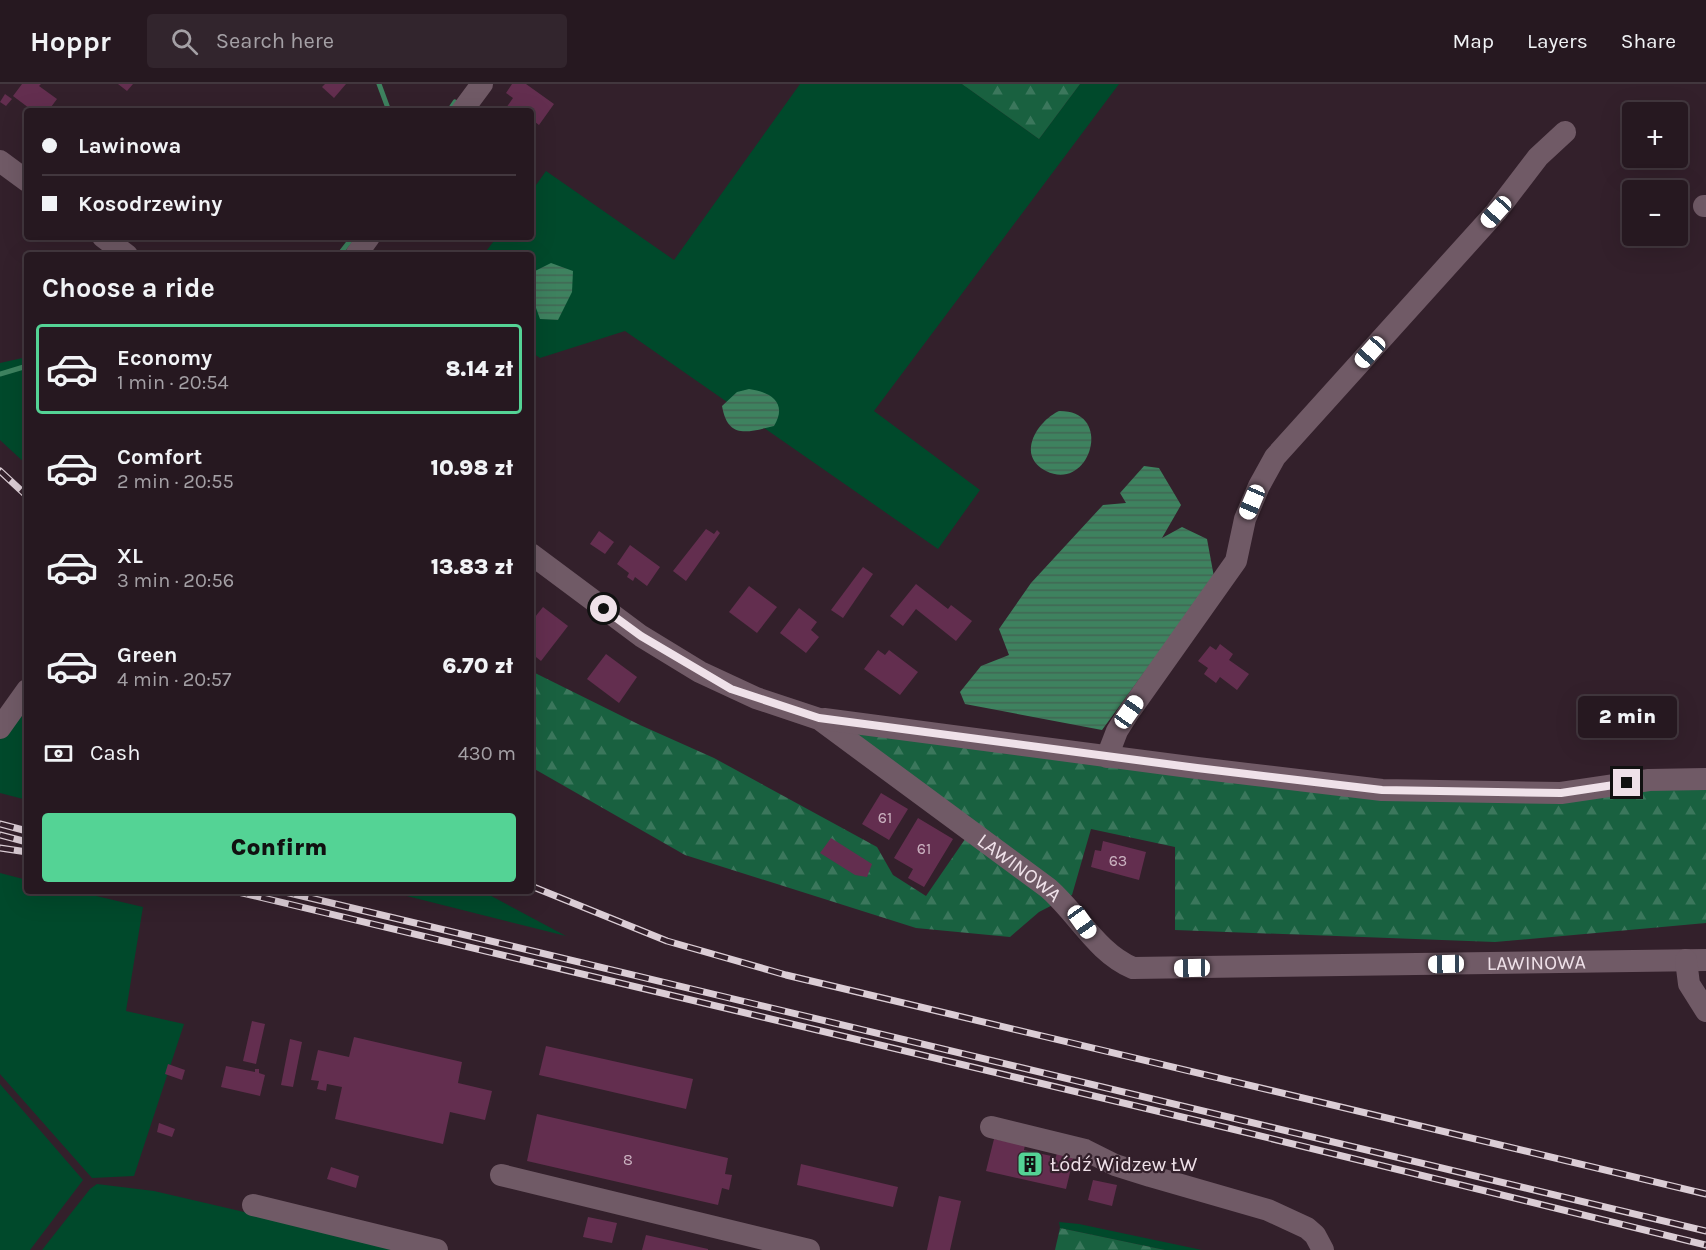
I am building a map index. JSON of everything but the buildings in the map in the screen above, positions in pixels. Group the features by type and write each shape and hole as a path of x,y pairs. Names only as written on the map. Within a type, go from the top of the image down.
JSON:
{"street":[{"path":"464,108 482,84"},
{"path":"1107,757 1117,731 1129,712 1236,561 1245,519 1275,457 1496,212 1538,157 1565,132"},
{"path":"0,161 24,179"},
{"path":"107,240 123,252"},
{"name":"LAWINOWA","path":"534,556 641,636 700,672 731,689 769,704 819,718 1048,888 1082,922 1103,950 1119,962 1133,968 1696,960"},
{"path":"0,728 24,694"},
{"path":"819,718 1107,757 1382,790 1561,793 1649,780 1706,779"},
{"path":"1696,960 1686,973 1689,984 1706,1011"},
{"path":"991,1127 1085,1150 1115,1165 1268,1210 1307,1228 1315,1235 1323,1250"},
{"path":"501,1175 809,1250"},
{"path":"253,1205 437,1250"}],"shaded area":[{"path":"800,84 962,84 1039,139 1080,84 1119,84 874,411 980,490 938,549 625,331 540,358 534,354 534,252 485,252 495,240 534,240 534,188 546,171 674,260"},
{"path":"551,263 573,271 572,292 558,320 540,319 534,302 535,271"},
{"path":"24,358 24,462 0,440 0,363"},
{"path":"749,389 764,393 775,400 779,411 774,426 740,431 729,424 722,406 737,392"},
{"path":"1059,411 1076,414 1087,423 1091,435 1090,449 1084,461 1074,471 1061,475 1046,471 1037,465 1032,457 1031,448 1037,431 1043,423"},
{"path":"1144,466 1159,468 1181,505 1162,538 1182,527 1207,539 1214,577 1102,730 965,704 960,692 981,666 1009,655 999,629 1031,583 1103,505 1126,503 1120,493"},
{"path":"24,704 24,799 0,793 0,737"},
{"path":"0,873 24,879 24,894 88,894 143,907 126,1011 184,1024 134,1176 92,1178 0,1074"},
{"path":"399,894 488,894 566,936"},
{"path":"0,1084 83,1180 30,1250 0,1250"},
{"path":"97,1184 154,1191 407,1250 42,1250 90,1189"},
{"path":"1059,1222 1079,1224 1202,1250 1165,1250 1060,1228"}],"green space":[{"path":"962,84 1080,84 1039,139"},
{"path":"534,672 640,725 714,758 877,847 893,875 926,896 972,829 819,719 1382,790 1706,779 1706,923 1495,942 1175,930 1175,847 1091,829 1072,895 1039,912 1010,937 916,928 685,855 534,769"},
{"path":"1060,1228 1165,1250 1055,1250"}],"waterway":[{"path":"379,84 388,108"},
{"path":"451,108 455,102"},
{"path":"341,252 351,240"},
{"path":"0,374 24,367"}],"railway":[{"path":"0,471 24,493"},
{"path":"0,824 24,830"},
{"path":"0,835 24,841"},
{"path":"0,848 24,852"},
{"path":"534,887 667,941 786,975 1706,1194"},
{"path":"247,894 1228,1128 1706,1245"},
{"path":"294,894 1706,1231"}],"place":[{"name":"Łódź Widzew ŁW","path":"1030,1164"}],"route":[{"path":"604,609 641,636 731,689 769,704 819,718 996,743 1382,790 1561,793 1627,783"}]}
